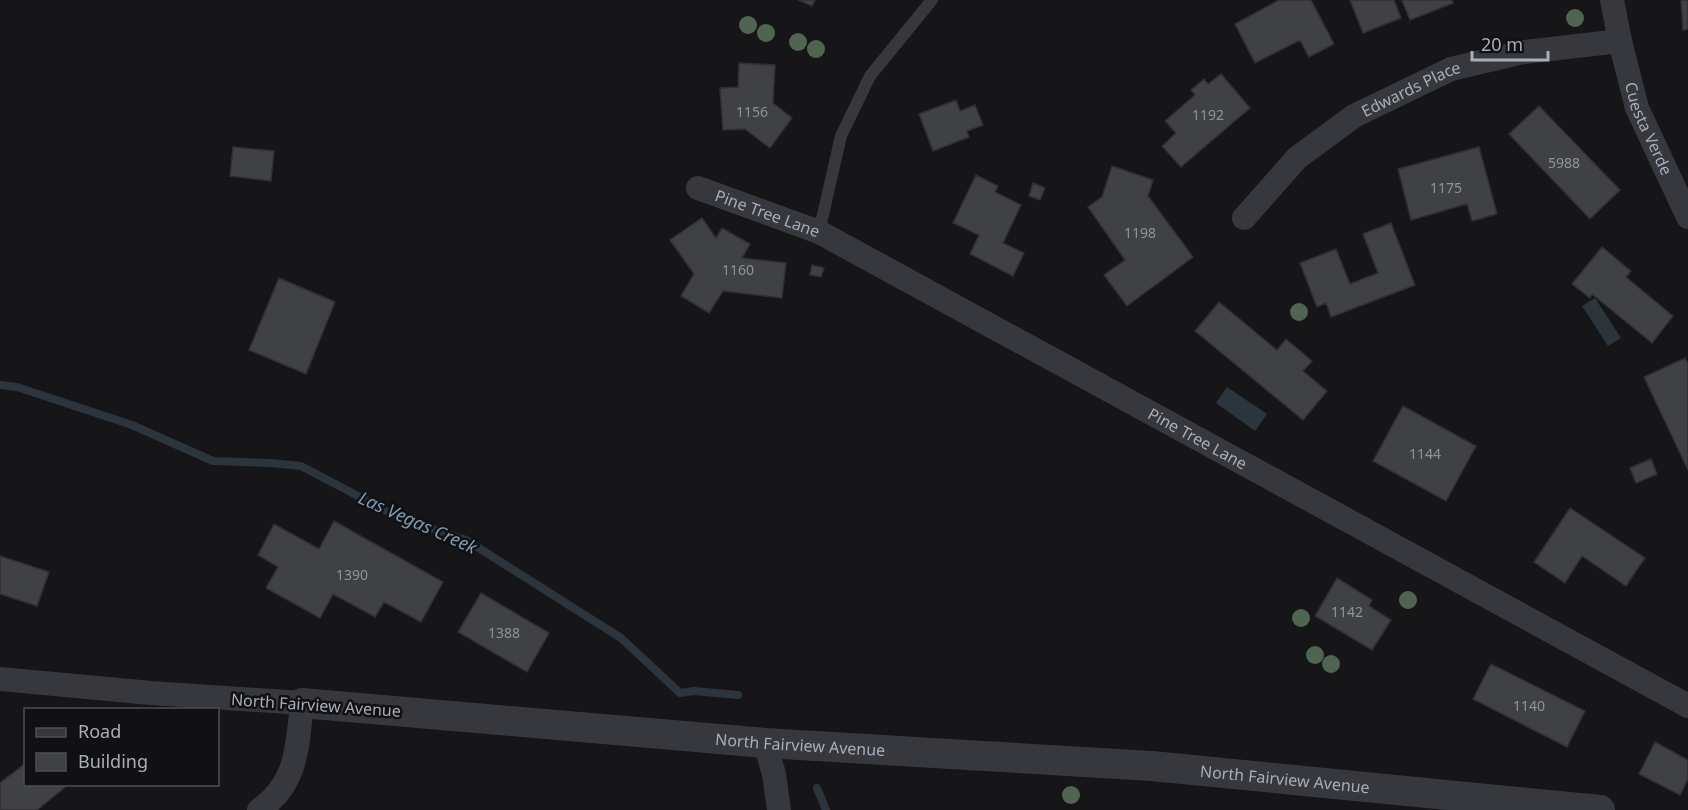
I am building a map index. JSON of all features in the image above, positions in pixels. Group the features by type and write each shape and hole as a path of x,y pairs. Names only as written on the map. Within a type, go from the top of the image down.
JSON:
{"street":[{"name":"Cuesta Verde","path":"1612,0 1637,108 1688,217"},
{"name":"Edwards Place","path":"1244,219 1297,158 1354,116 1450,69 1524,52 1620,41"},
{"name":"Pine Tree Lane","path":"698,188 819,232 1688,706"},
{"name":"North Fairview Avenue","path":"0,679 765,743 1152,766 1600,810"},
{"path":"259,810 273,800 288,781 296,756 302,703"},
{"path":"765,743 774,774 779,810"}],"lane":[{"path":"819,232 842,136 870,76 932,0"}],"shaded area":[{"path":"1595,298 1621,338 1608,346 1582,306"},
{"path":"1227,387 1267,414 1255,431 1216,403"}],"building":[{"path":"798,0 815,0 812,6"},
{"path":"1279,0 1311,0 1334,44 1309,57 1300,40 1255,63 1235,24"},
{"path":"1350,0 1394,0 1401,18 1363,33"},
{"path":"1402,0 1452,0 1453,3 1410,20"},
{"path":"1681,0 1688,0 1688,29 1683,30"},
{"path":"739,63 775,65 773,103 792,118 770,148 745,129 723,130 720,88 738,87"},
{"path":"1221,74 1250,108 1181,167 1162,146 1176,133 1165,121 1195,95 1191,90 1204,79 1208,84"},
{"path":"956,100 960,111 975,105 983,125 967,131 969,137 933,151 919,114"},
{"path":"1539,106 1620,190 1590,219 1509,134"},
{"path":"233,147 274,151 271,181 230,176"},
{"path":"1479,147 1497,214 1472,221 1467,204 1411,220 1398,169"},
{"path":"1112,166 1153,180 1148,196 1193,257 1127,306 1104,275 1125,260 1088,207 1102,197"},
{"path":"976,175 998,186 995,192 1021,205 1003,243 1024,253 1013,276 970,254 979,235 953,223"},
{"path":"1033,183 1045,188 1040,200 1029,196"},
{"path":"702,218 716,238 722,228 750,244 742,258 786,263 782,298 723,291 709,313 681,296 694,274 670,240"},
{"path":"1391,223 1415,285 1331,317 1326,303 1317,307 1300,263 1336,249 1350,284 1378,273 1363,234"},
{"path":"1602,247 1631,271 1626,277 1673,316 1652,343 1592,294 1590,298 1572,284"},
{"path":"812,265 824,268 821,277 810,275"},
{"path":"279,278 335,302 306,374 249,350"},
{"path":"1219,302 1277,350 1286,339 1312,361 1303,371 1327,391 1303,420 1195,331"},
{"path":"1685,358 1688,363 1688,470 1644,377"},
{"path":"1403,406 1476,446 1446,501 1373,461"},
{"path":"1651,459 1657,474 1636,483 1630,468"},
{"path":"1570,508 1645,558 1626,586 1582,556 1565,583 1534,562"},
{"path":"334,521 443,582 421,622 384,602 375,617 333,594 320,618 266,588 278,567 258,555 274,524 319,549"},
{"path":"0,556 49,572 37,606 0,594"},
{"path":"1337,578 1372,600 1369,606 1391,620 1372,650 1315,616"},
{"path":"481,593 549,633 527,672 458,632"},
{"path":"1491,664 1585,711 1567,747 1473,699"},
{"path":"1655,742 1688,760 1688,779 1680,795 1639,774"},
{"path":"24,765 24,786 67,786 37,810 0,810 0,783"}],"waterway":[{"name":"Las Vegas Creek","path":"0,385 17,387 132,425 213,461 301,466 400,518 466,540 621,638 680,693 694,691 738,695"},
{"name":"Las Vegas Creek","path":"817,788 826,810"}]}
